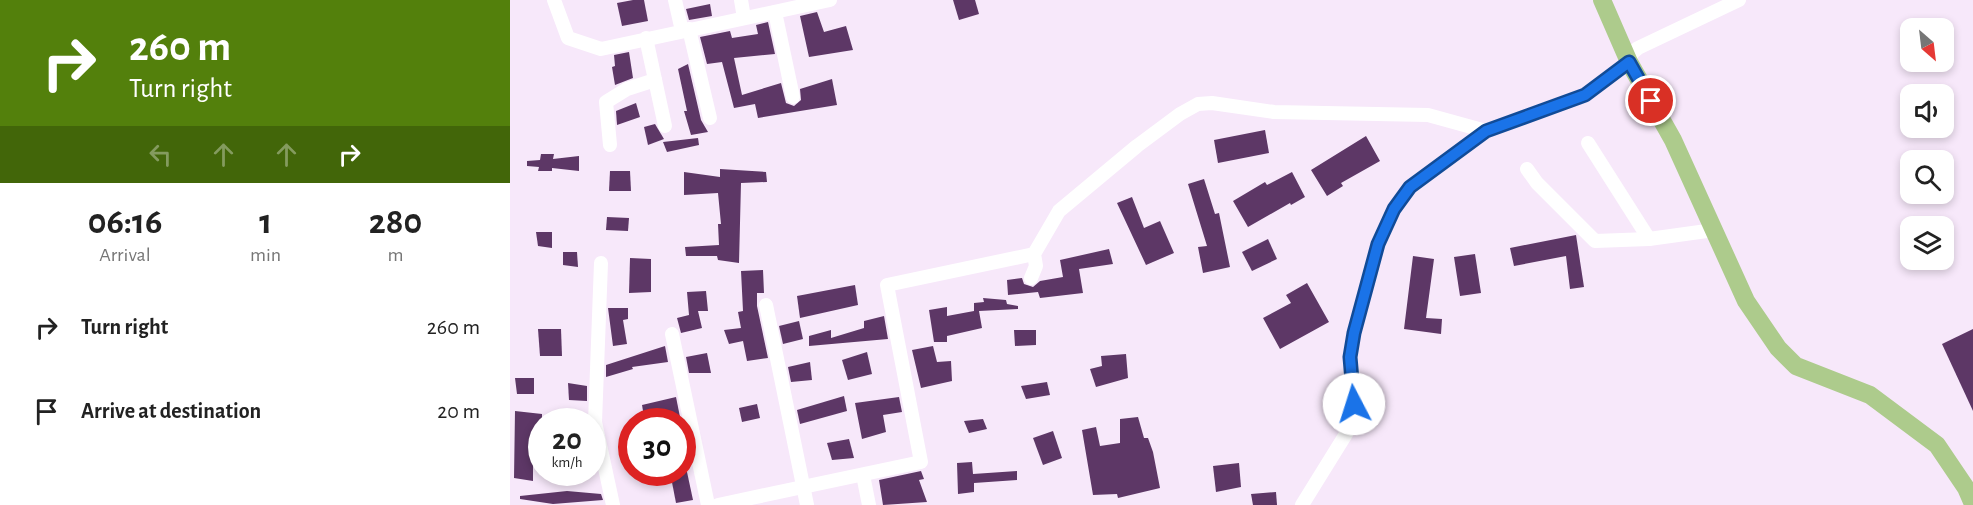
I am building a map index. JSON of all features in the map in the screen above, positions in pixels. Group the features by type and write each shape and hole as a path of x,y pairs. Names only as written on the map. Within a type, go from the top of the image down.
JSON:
{"main road":[{"path":"1602,0 1629,62 1673,140 1746,302 1784,355 1804,371 1870,395 1937,445 1966,488 1973,504"}],"street":[{"path":"554,0 568,38 601,50 646,38 775,12 809,2 831,0"},
{"path":"675,0 710,118"},
{"path":"741,0 744,18"},
{"path":"1302,505 1346,434 1354,404 1350,357 1354,333 1378,244 1394,209 1410,187 1486,131 1585,95 1629,62 1632,53 1638,48 1739,0"},
{"path":"775,12 793,97"},
{"path":"646,38 665,126"},
{"path":"610,146 606,102 627,89 655,80"},
{"path":"1031,278 1036,266 1034,254 1059,211 1146,140 1180,114 1198,104 1212,103 1274,112 1428,115 1486,131"},
{"path":"1588,143 1649,239"},
{"path":"1527,169 1544,191 1595,241 1649,239 1714,230"},
{"path":"718,505 921,462 887,285 1034,254"},
{"path":"601,263 595,422 613,505"},
{"path":"766,305 807,505"},
{"path":"672,334 708,505"},
{"path":"863,475 869,505"}],"building":[{"path":"644,0 648,21 622,26 617,3"},
{"path":"953,0 975,0 979,14 959,20"},
{"path":"710,4 712,16 689,20 686,9"},
{"path":"817,12 824,32 846,26 853,50 809,57 800,16"},
{"path":"768,22 775,54 734,58 742,95 781,83 786,103 794,106 801,100 800,89 832,79 837,105 758,118 755,104 734,108 722,62 707,64 700,37 730,31 732,38 758,34 756,25"},
{"path":"629,52 633,78 615,85 612,67 615,66 614,55"},
{"path":"688,64 701,120 708,132 691,135 684,111 687,111 678,69"},
{"path":"636,103 640,117 617,125 616,111"},
{"path":"655,124 664,139 648,145 644,127"},
{"path":"1265,130 1269,153 1218,163 1214,140"},
{"path":"1366,136 1380,161 1341,183 1343,186 1327,196 1311,170"},
{"path":"698,138 699,145 667,152 663,142"},
{"path":"541,154 554,154 553,159 579,156 579,171 552,168 552,171 538,171 539,167 527,166 527,161 540,160"},
{"path":"720,169 766,172 767,182 741,183 739,263 718,260 717,256 686,256 685,247 719,245 718,224 721,224 718,193 684,195 684,172 720,177"},
{"path":"610,171 630,171 631,191 609,191"},
{"path":"1292,172 1305,197 1248,227 1233,201 1265,182 1267,185"},
{"path":"1204,179 1215,214 1219,213 1230,267 1203,273 1198,247 1207,246 1188,184"},
{"path":"1132,197 1144,228 1160,221 1174,253 1146,265 1117,203"},
{"path":"607,217 629,218 628,231 606,230"},
{"path":"536,232 552,232 552,248 538,246"},
{"path":"1576,235 1584,287 1570,289 1566,256 1514,266 1510,248"},
{"path":"1268,239 1277,259 1252,271 1242,252"},
{"path":"1109,249 1113,264 1079,269 1083,293 1040,298 1038,292 1008,295 1007,280 1022,278 1024,284 1033,287 1040,281 1063,277 1060,260"},
{"path":"563,252 577,252 578,267 563,265"},
{"path":"1475,254 1481,293 1460,296 1454,257"},
{"path":"1413,256 1434,259 1426,318 1442,319 1441,334 1404,329"},
{"path":"630,258 651,259 651,292 629,293"},
{"path":"763,270 764,293 757,293 757,306 768,358 747,361 743,341 729,344 724,330 741,328 738,312 743,311 741,271"},
{"path":"1307,283 1329,322 1280,349 1263,318 1291,303 1286,295"},
{"path":"855,285 858,305 800,318 797,296"},
{"path":"706,291 708,311 698,311 702,328 681,333 677,318 689,315 687,292"},
{"path":"983,298 1006,300 1007,304 1018,306 1018,309 979,311 982,328 947,336 947,342 934,342 929,310 947,307 947,316 974,311 974,303 984,302"},
{"path":"608,308 628,308 628,319 623,320 627,344 613,346"},
{"path":"884,316 888,339 809,346 809,336 831,330 831,338 864,328 864,321"},
{"path":"799,321 803,339 783,344 779,326"},
{"path":"538,329 561,329 562,356 540,356"},
{"path":"1973,329 1973,411 1942,344"},
{"path":"1014,330 1036,330 1036,345 1015,346"},
{"path":"665,346 668,362 632,367 633,369 606,377 606,365"},
{"path":"933,346 937,362 951,361 952,381 921,388 912,350"},
{"path":"867,352 872,374 848,380 842,360"},
{"path":"707,353 711,373 689,373 686,357"},
{"path":"1126,354 1128,378 1096,387 1090,369 1102,366 1101,356"},
{"path":"810,362 812,380 791,382 788,367"},
{"path":"515,378 534,378 534,394 517,394"},
{"path":"1047,382 1050,395 1026,399 1021,386"},
{"path":"568,383 587,386 587,401 569,400"},
{"path":"844,396 847,411 800,424 797,410"},
{"path":"676,397 678,408 643,408 642,405"},
{"path":"899,397 902,412 883,415 886,432 862,439 855,403"},
{"path":"757,404 760,418 742,422 739,408"},
{"path":"515,411 528,412 528,480 514,478"},
{"path":"1138,417 1144,438 1148,438 1153,452 1160,488 1118,498 1117,494 1093,495 1082,430 1096,427 1100,446 1120,443 1120,419"},
{"path":"983,419 987,429 969,433 964,421"},
{"path":"1053,431 1062,458 1043,465 1033,438"},
{"path":"849,439 854,458 832,460 827,443"},
{"path":"972,462 973,474 1017,471 1017,480 974,483 974,492 958,494 957,463"},
{"path":"1239,463 1241,487 1216,492 1213,466"},
{"path":"921,471 924,479 919,480 927,502 883,505 879,480"},
{"path":"673,486 690,486 693,500 676,503"},
{"path":"567,491 601,494 603,500 553,504 520,499 520,496"},
{"path":"1276,492 1277,505 1253,505 1251,494"}],"route":[{"path":"1354,404 1350,357 1354,333 1378,244 1394,209 1410,187 1486,131 1548,111 1585,95 1629,62 1651,101"}]}
